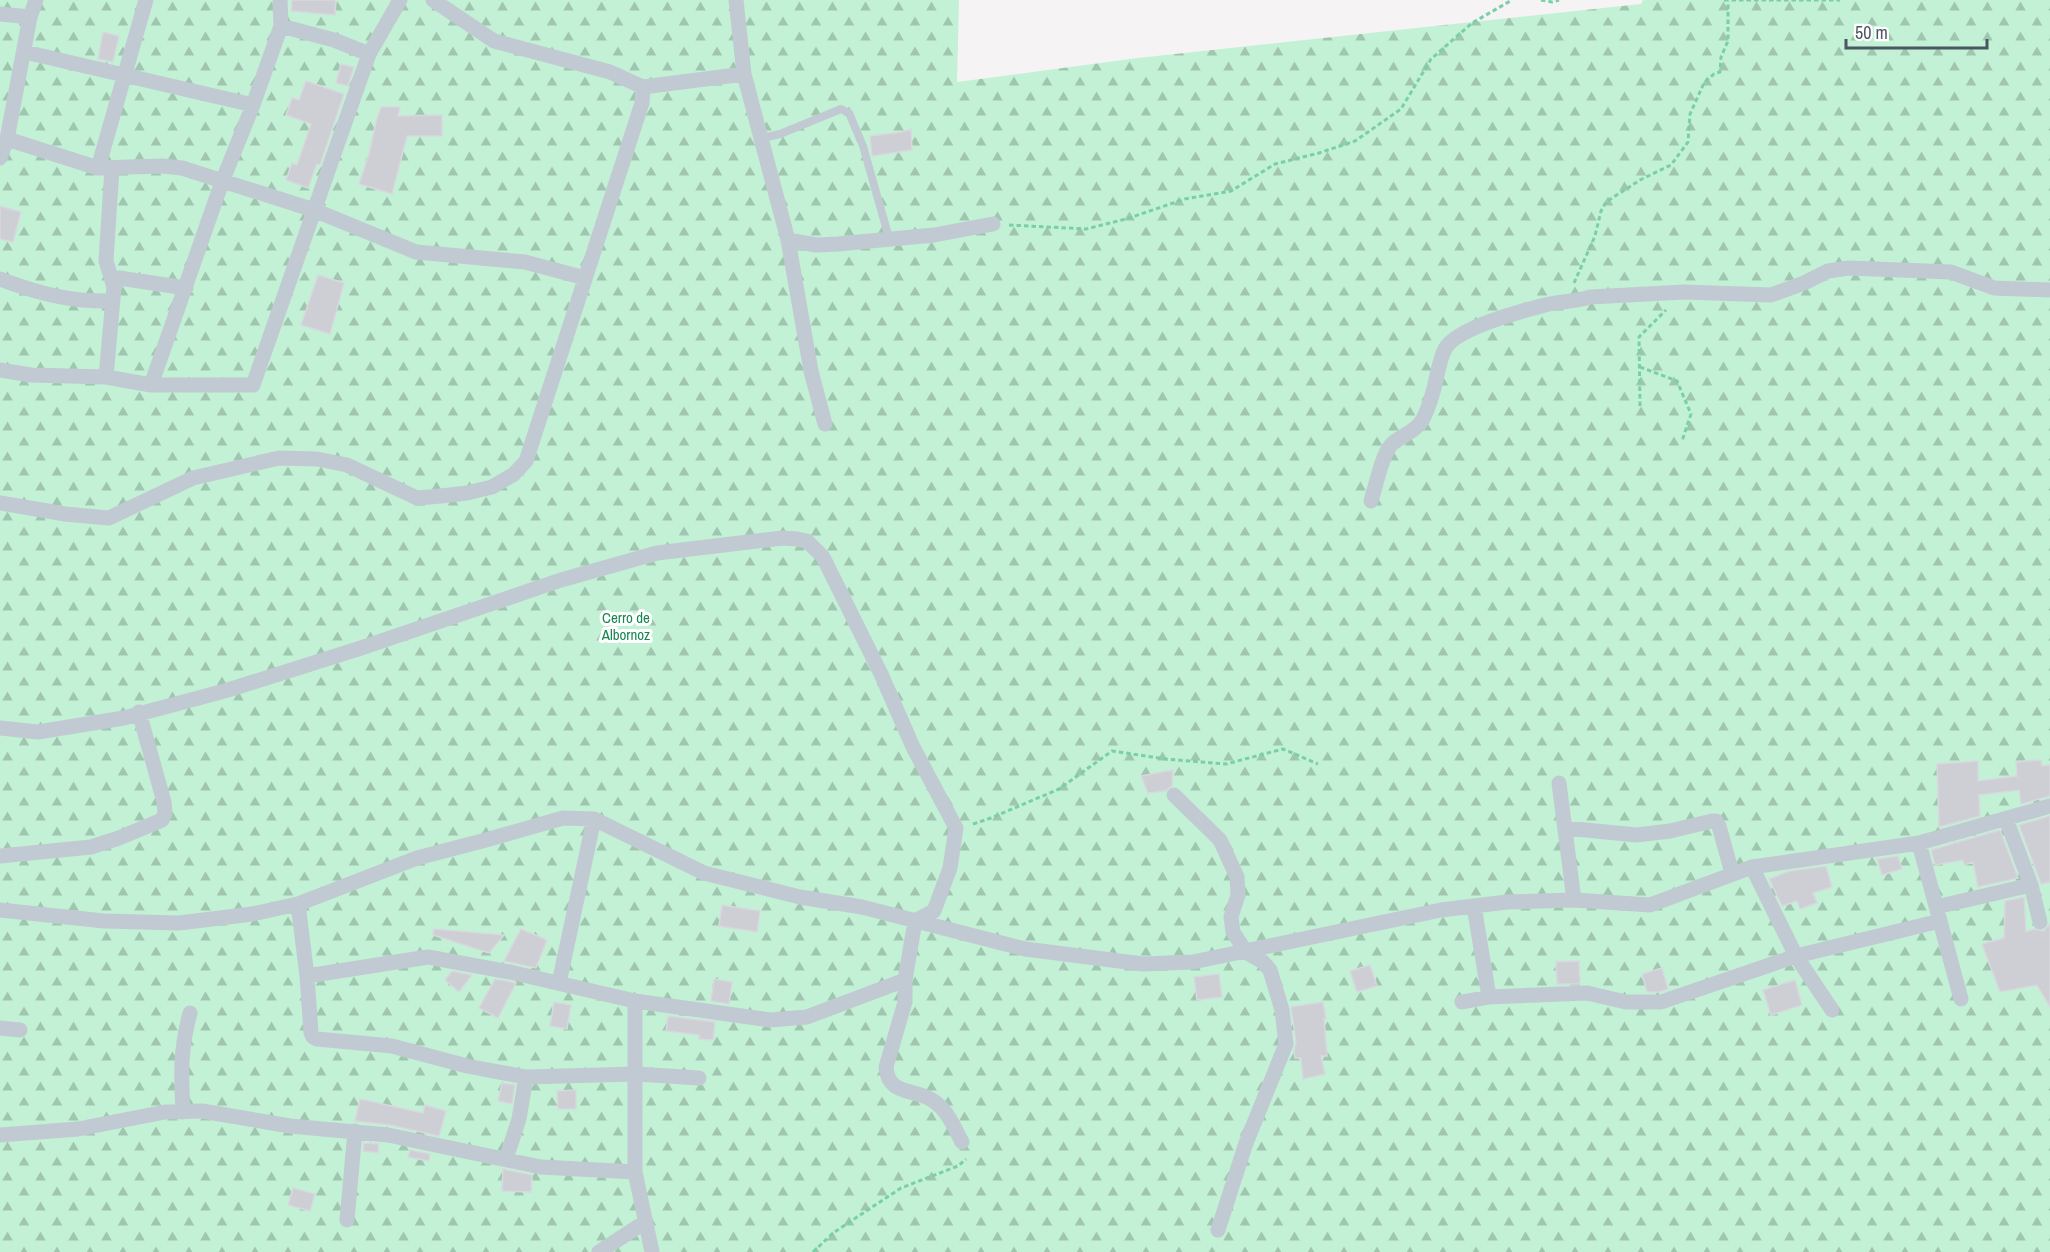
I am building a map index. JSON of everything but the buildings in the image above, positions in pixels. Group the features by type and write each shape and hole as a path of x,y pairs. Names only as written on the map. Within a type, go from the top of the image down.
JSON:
{"street":[{"path":"0,158 7,139 30,17 36,0"},
{"path":"114,294 106,261 105,168 124,76 146,0"},
{"path":"151,385 222,182 281,26 280,0"},
{"path":"0,370 31,375 106,377 151,385 253,385 369,54 400,0"},
{"path":"434,0 494,41 610,72 643,87 744,74"},
{"path":"736,0 744,74 788,240 811,371 825,424"},
{"path":"0,14 30,17"},
{"path":"281,26 334,40 369,54"},
{"path":"25,52 253,105"},
{"path":"0,503 65,514 109,518 193,478 279,458 317,459 347,465 417,498 467,493 492,487 514,474 526,461 642,103 643,87"},
{"path":"7,139 105,168 162,166 182,168 314,210 416,252 525,262 585,278"},
{"path":"788,240 816,245 838,244 934,235 993,224"},
{"path":"1371,501 1385,455 1392,445 1422,422 1433,396 1445,347 1477,326 1544,305 1575,302 1590,297 1684,291 1771,295 1828,271 1849,268 1951,272 1994,288 2050,290"},
{"path":"106,377 114,294 119,278 186,288"},
{"path":"0,279 44,295 84,302 114,294"},
{"path":"0,728 38,732 124,718 138,712 228,690 362,648 561,580 657,553 782,538 807,541 823,557 881,674 913,747 956,828 950,868 934,911 915,921"},
{"path":"0,856 91,847 162,820 165,813 164,802 138,712"},
{"path":"1559,783 1574,900"},
{"path":"1174,795 1220,840 1237,876 1238,896 1231,917 1231,926 1246,952 1270,969 1282,1010 1286,1044 1246,1143 1218,1230"},
{"path":"0,910 104,921 179,924 252,914 298,904 417,858 562,818 594,819 704,873 800,897 862,907 1025,949 1143,964 1193,962 1441,910 1574,900 1650,905 1752,867 1919,843 2050,806"},
{"path":"559,983 594,819"},
{"path":"2006,819 2031,885 2040,922"},
{"path":"1565,828 1637,835 1670,831 1712,820 1716,821 1732,873"},
{"path":"1919,843 1962,999"},
{"path":"1752,867 1796,956 1832,1010"},
{"path":"1462,1002 1489,997 1587,993 1626,1002 1661,1002 1796,956 2031,885"},
{"path":"298,904 311,1033 317,1039 392,1046 467,1066 526,1077 636,1074 699,1078"},
{"path":"1474,906 1489,997"},
{"path":"915,921 905,980 905,1002 889,1054 886,1077 891,1085 932,1100 947,1113 962,1142"},
{"path":"307,976 428,957 559,983 635,1001 770,1020 807,1017 905,980"},
{"path":"635,1001 635,1172 652,1252"},
{"path":"183,1112 181,1067 183,1042 190,1013"},
{"path":"0,1028 20,1030"},
{"path":"506,1159 519,1119 526,1077"},
{"path":"0,1135 78,1129 165,1112 202,1111 290,1126 388,1135 541,1167 635,1172"},
{"path":"347,1220 355,1131"},
{"path":"599,1252 645,1222"}],"lane":[{"path":"762,138 780,134 841,109 849,113 863,146 889,238"}],"path":[{"path":"993,224 1086,229 1126,219 1185,199 1231,191 1275,164 1355,141 1401,109 1431,60 1472,23 1512,0"},
{"path":"1541,0 1552,2 1559,0"},
{"path":"1575,302 1571,288 1595,236 1601,211 1606,202 1640,180 1671,165 1688,142 1690,114 1704,83 1720,72 1721,57 1728,40 1726,0 1840,0"},
{"path":"1640,406 1639,337 1684,291"},
{"path":"1640,367 1677,381 1691,414 1682,441"},
{"path":"956,828 991,818 1059,789 1112,751 1166,759 1226,764 1283,749 1318,764"},
{"path":"813,1252 833,1233 901,1188 958,1166 976,1150 962,1142"}],"green space":[{"name":"Cerro de Albornoz","path":"0,0 959,0 957,82 1138,58 1641,4 1643,0 2050,0 2050,1252 0,1252"}]}
